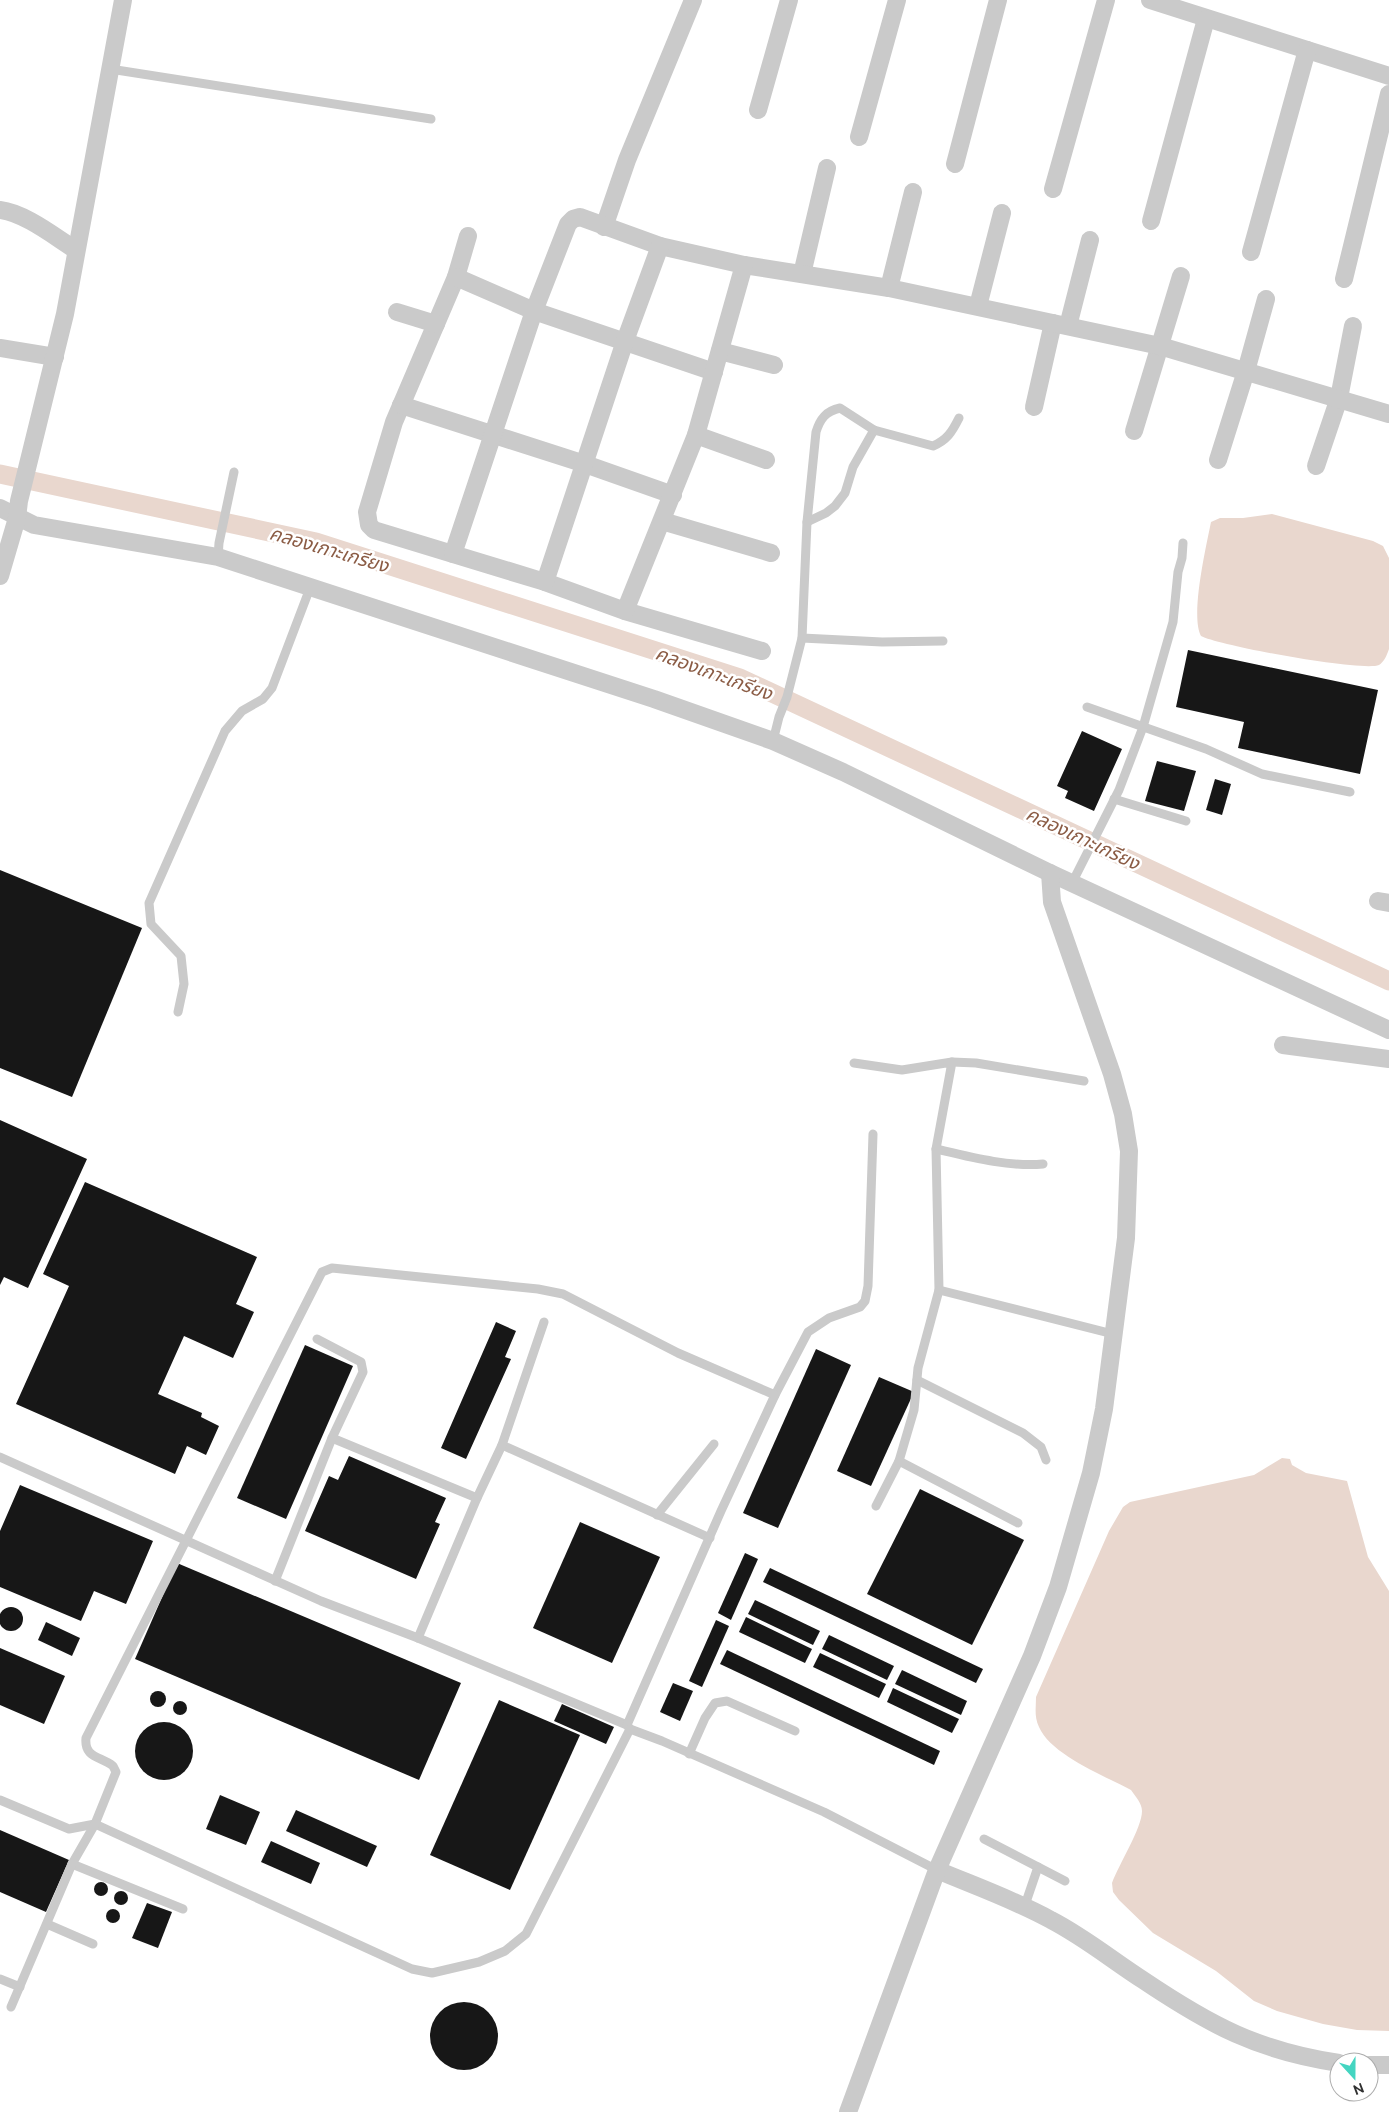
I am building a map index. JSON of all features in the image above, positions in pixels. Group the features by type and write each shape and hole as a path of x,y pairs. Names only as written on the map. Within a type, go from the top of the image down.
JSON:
{"street":[{"path":"0,576 18,510 65,314 123,0"},
{"path":"604,226 626,160 693,0"},
{"path":"758,110 789,0"},
{"path":"859,137 897,0"},
{"path":"955,164 998,0"},
{"path":"1053,189 1106,0"},
{"path":"1150,0 1189,6 1206,19 1389,76"},
{"path":"1151,221 1206,19"},
{"path":"1251,252 1307,50"},
{"path":"1344,279 1389,94"},
{"path":"802,274 827,168"},
{"path":"889,288 913,192"},
{"path":"0,210 9,211 20,216 76,250"},
{"path":"978,306 1002,213"},
{"path":"453,554 534,311 568,224 573,219 580,217 660,246 744,265 889,288 1160,346 1389,414"},
{"path":"468,236 456,276 401,406 380,467 366,519 374,530 546,582 625,610 762,651"},
{"path":"1034,407 1090,240"},
{"path":"546,582 625,341 660,246"},
{"path":"625,610 696,435 744,265"},
{"path":"456,276 534,311 714,372"},
{"path":"1134,431 1181,276"},
{"path":"1218,460 1266,299"},
{"path":"397,312 436,324"},
{"path":"1316,466 1338,398 1353,326"},
{"path":"0,348 55,357"},
{"path":"720,351 774,365"},
{"path":"401,406 673,494"},
{"path":"696,435 766,460"},
{"path":"0,508 18,510 34,525 218,550 310,588 654,699 773,741 843,772 1050,873 1075,876 1389,1030"},
{"path":"662,521 771,553"},
{"path":"848,2112 937,1870 1032,1656 1058,1587 1091,1473 1104,1409 1126,1238 1128,1151 1123,1114 1112,1074 1052,902 1050,873"},
{"path":"1283,1045 1389,1059"},
{"path":"937,1870 1051,1919 1086,1940 1184,2007 1243,2039 1280,2052 1329,2061"}],"lane":[{"path":"110,69 431,119"},
{"path":"773,741 778,717 787,696 802,638 807,522 816,432 820,420 830,410 840,408 874,430 933,446 948,437 958,418"},
{"path":"807,522 826,513 845,493 854,467 874,430"},
{"path":"218,550 234,472"},
{"path":"1075,876 1114,799 1143,727 1173,622 1183,543"},
{"path":"178,1012 184,984 182,956 151,924 149,903 225,731 242,711 263,699 272,688 310,588"},
{"path":"802,638 882,642 943,641"},
{"path":"1087,707 1122,721 1206,749 1262,774 1350,792"},
{"path":"1114,799 1186,821"},
{"path":"876,1506 899,1461 914,1410 918,1368 939,1290 936,1149 952,1062"},
{"path":"854,1063 902,1070 952,1062 976,1063 1084,1081"},
{"path":"0,1800 69,1829 95,1824 403,1965 432,1973 479,1962 504,1951 526,1934 629,1727 710,1538 775,1395 808,1332 829,1318 860,1307 866,1301 873,1134"},
{"path":"936,1149 980,1159 1032,1165 1043,1164"},
{"path":"11,2007 72,1864 95,1824 116,1772 113,1766 87,1752 85,1746 86,1738 322,1272 332,1268 538,1289 563,1294 678,1353 775,1395"},
{"path":"939,1290 1113,1334"},
{"path":"418,1638 477,1498 502,1445 544,1322"},
{"path":"275,1581 332,1438 363,1372 361,1362 317,1339"},
{"path":"917,1380 1023,1433 1041,1447 1046,1460"},
{"path":"332,1438 477,1498"},
{"path":"657,1515 714,1444"},
{"path":"502,1445 710,1538"},
{"path":"0,1457 321,1601 418,1638 824,1812 937,1870"},
{"path":"899,1461 1018,1523"},
{"path":"689,1754 705,1718 715,1703 727,1701 795,1730"},
{"path":"984,1839 1064,1881"},
{"path":"72,1864 183,1909"},
{"path":"1024,1908 1038,1867"},
{"path":"47,1924 93,1944"},
{"path":"0,1979 20,1987"}],"shaded area":[{"path":"1272,514 1373,541 1383,546 1389,558 1389,649 1384,660 1379,665 1347,665 1321,662 1235,646 1201,636 1198,626 1198,598 1211,522 1220,518 1243,518"},
{"path":"1282,1458 1290,1459 1292,1465 1306,1473 1347,1481 1368,1557 1389,1591 1389,2031 1357,2030 1323,2024 1277,2011 1254,2001 1216,1971 1153,1933 1119,1900 1113,1892 1112,1883 1138,1827 1142,1811 1140,1802 1131,1790 1080,1764 1055,1747 1045,1737 1036,1720 1036,1697 1109,1531 1123,1507 1130,1502 1254,1475"}],"building":[{"path":"1188,650 1378,690 1360,774 1238,748 1244,722 1176,707"},
{"path":"1082,731 1122,749 1094,811 1065,798 1068,791 1057,786"},
{"path":"1157,761 1196,771 1184,811 1145,801"},
{"path":"1215,779 1231,784 1222,815 1206,810"},
{"path":"0,870 142,928 72,1097 0,1068"},
{"path":"0,1120 87,1159 28,1288 4,1277 0,1285"},
{"path":"85,1182 257,1257 236,1304 254,1312 233,1358 184,1336 158,1394 202,1413 201,1417 219,1426 206,1455 187,1446 175,1474 16,1404 69,1286 43,1274"},
{"path":"496,1322 516,1331 505,1357 511,1359 466,1459 441,1448"},
{"path":"305,1345 353,1366 286,1519 237,1498"},
{"path":"816,1349 851,1365 778,1528 743,1513"},
{"path":"879,1377 914,1392 871,1486 837,1471"},
{"path":"349,1456 446,1498 435,1522 440,1524 416,1579 305,1531 329,1476 338,1480"},
{"path":"20,1485 153,1541 126,1604 94,1591 81,1621 0,1587 0,1531"},
{"path":"920,1489 1024,1540 972,1645 867,1594"},
{"path":"580,1522 660,1557 612,1663 533,1628"},
{"path":"745,1553 758,1559 731,1620 718,1613"},
{"path":"177,1563 461,1683 419,1780 135,1659"},
{"path":"770,1568 983,1669 976,1683 763,1582"},
{"path":"755,1600 820,1631 813,1645 748,1614"},
{"path":"11,1607 20,1610 23,1619 20,1628 11,1631 2,1628 -1,1619 2,1610"},
{"path":"746,1617 812,1649 805,1663 739,1632"},
{"path":"716,1620 729,1626 702,1687 689,1681"},
{"path":"46,1622 80,1638 72,1656 38,1640"},
{"path":"829,1635 894,1666 887,1680 822,1649"},
{"path":"0,1648 65,1676 44,1724 0,1705"},
{"path":"727,1650 940,1751 934,1765 720,1664"},
{"path":"820,1653 886,1684 879,1698 813,1667"},
{"path":"902,1670 967,1701 961,1715 895,1684"},
{"path":"673,1683 693,1691 680,1721 660,1712"},
{"path":"893,1688 959,1719 952,1733 887,1702"},
{"path":"158,1691 166,1699 158,1707 150,1699"},
{"path":"499,1700 580,1735 510,1890 430,1855"},
{"path":"177,1701 183,1701 187,1708 183,1715 177,1715 173,1711 173,1705"},
{"path":"562,1704 614,1727 606,1744 554,1721"},
{"path":"164,1722 180,1727 188,1735 193,1751 188,1767 180,1775 164,1780 148,1775 140,1767 135,1751 140,1735 148,1727"},
{"path":"220,1795 260,1812 246,1845 206,1829"},
{"path":"296,1810 377,1846 367,1867 286,1831"},
{"path":"0,1830 69,1860 46,1912 0,1892"},
{"path":"271,1841 320,1863 311,1884 261,1862"},
{"path":"101,1882 106,1884 108,1889 106,1894 101,1896 96,1894 94,1889 96,1884"},
{"path":"121,1891 126,1893 128,1898 126,1903 121,1905 116,1903 114,1898 116,1893"},
{"path":"147,1903 172,1912 158,1948 132,1938"},
{"path":"113,1909 118,1911 120,1916 118,1921 113,1923 108,1921 106,1916 108,1911"},
{"path":"464,2002 477,2005 488,2012 495,2023 498,2036 495,2049 488,2060 477,2067 464,2070 451,2067 440,2060 433,2049 430,2036 433,2023 440,2012 451,2005"}],"waterway":[{"name":"คลองเกาะเกรียง","path":"0,474 316,542 740,678 1389,981"}]}
